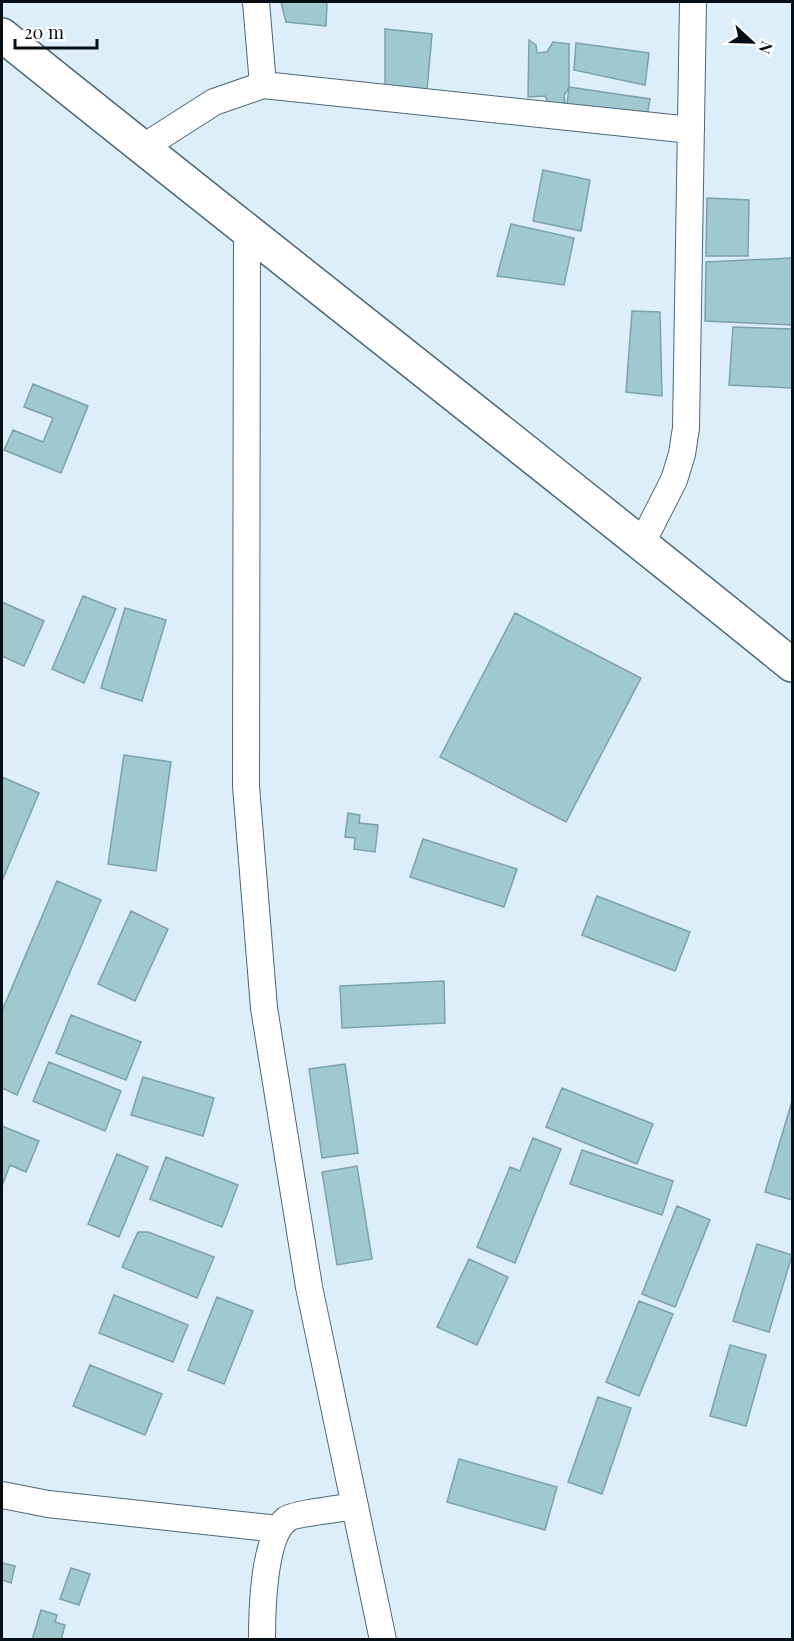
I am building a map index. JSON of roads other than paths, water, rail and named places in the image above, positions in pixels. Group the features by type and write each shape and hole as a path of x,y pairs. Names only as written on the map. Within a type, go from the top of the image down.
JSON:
{"street":[{"path":"256,2 264,85"},
{"path":"642,543 674,480 685,436 693,2"},
{"path":"2,35 642,543 792,665"},
{"path":"142,148 214,102 264,85 692,130"},
{"path":"247,230 246,786 264,1008 309,1287 383,1640"},
{"path":"2,1495 48,1504 278,1529"},
{"path":"262,1640 266,1566 278,1529 288,1518 356,1506"}]}
